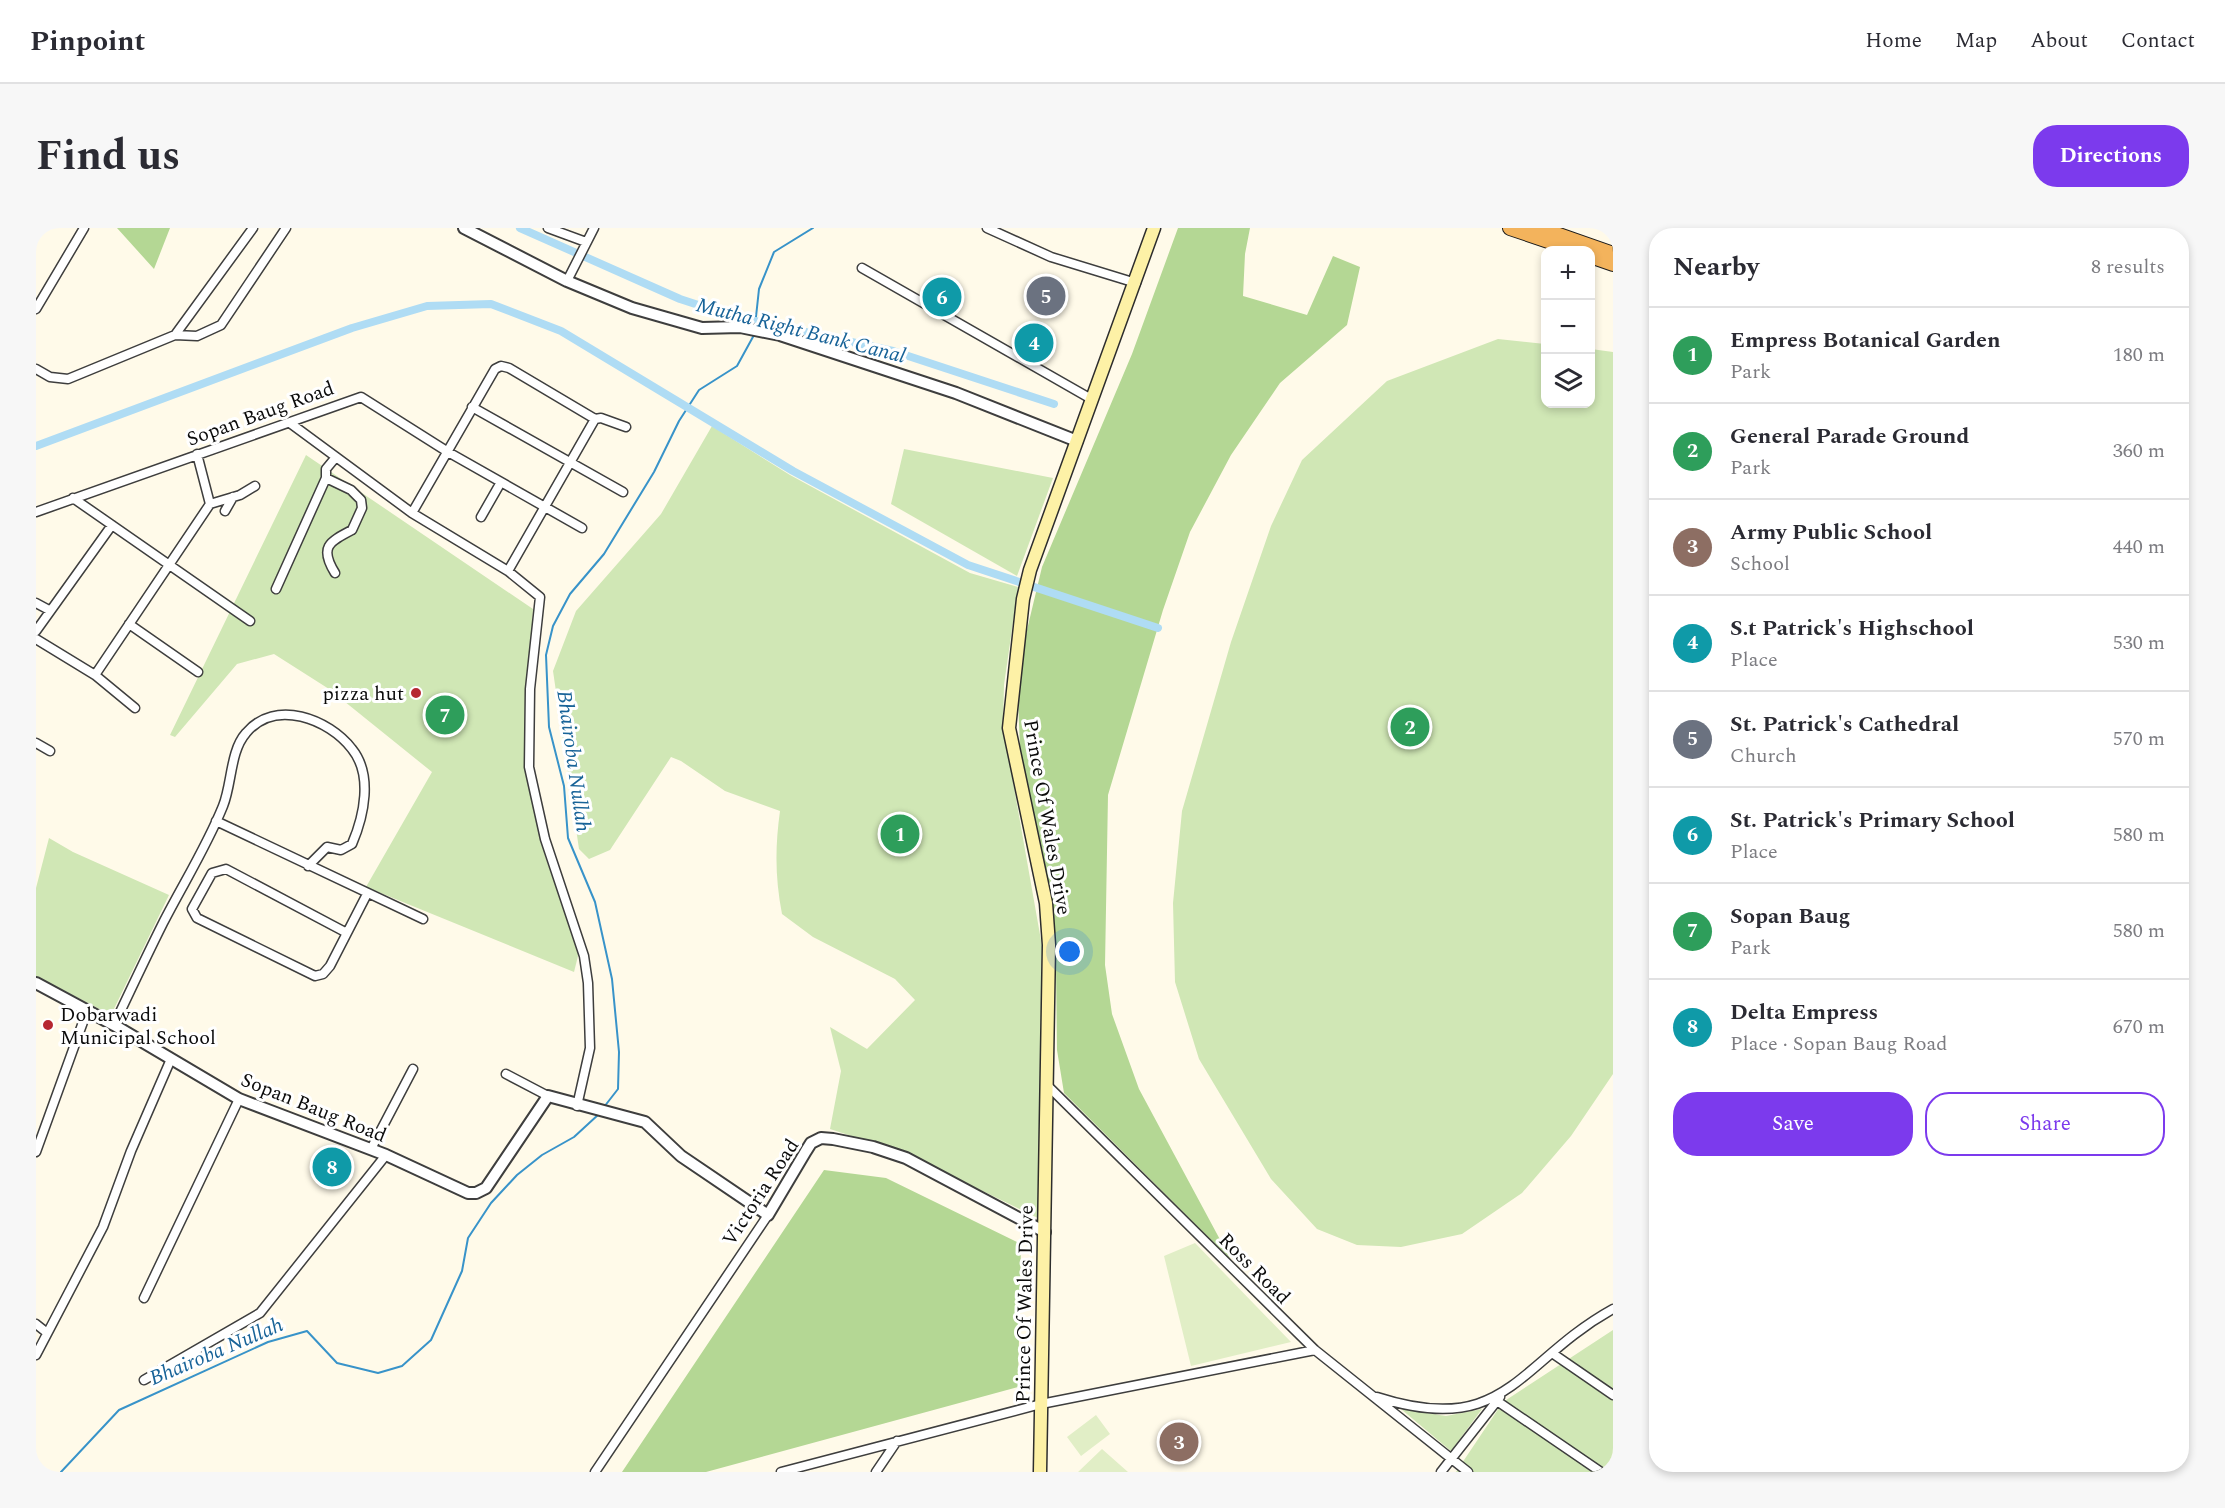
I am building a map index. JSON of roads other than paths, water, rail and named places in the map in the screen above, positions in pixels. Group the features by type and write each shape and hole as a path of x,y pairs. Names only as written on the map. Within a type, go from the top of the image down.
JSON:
{"highway":[{"path":"1510,228 1563,246"},
{"path":"1539,228 1613,254"},
{"path":"1595,258 1613,264"}],"main road":[{"name":"Prince Of Wales Drive","path":"1040,1472 1049,1087 1049,945 1046,903 1009,728 1023,599 1030,570 1136,283 1154,228"}],"street":[{"path":"36,309 84,228"},
{"path":"175,335 253,228"},
{"path":"36,369 50,377 68,379 175,335 197,336 221,325 286,228"},
{"path":"464,228 569,277 677,322 702,328 740,327 780,335 956,393 1077,441"},
{"path":"548,228 585,245"},
{"path":"569,277 594,228"},
{"path":"987,228 1060,260 1136,283"},
{"path":"862,268 1093,400"},
{"path":"412,513 490,374 501,366 596,419 601,418 626,427"},
{"name":"Sopan Baug Road","path":"36,512 361,397 448,452 582,528"},
{"path":"472,407 623,492"},
{"path":"508,571 596,419"},
{"path":"290,423 412,513 508,571 534,589 540,597 530,688 529,767 545,839 584,956 588,983 590,1048 582,1107"},
{"path":"198,454 210,504"},
{"path":"276,589 326,478 326,469 336,457"},
{"path":"326,478 351,490 361,500 362,508 352,530 333,539 327,551 327,560 335,573"},
{"path":"481,517 501,482"},
{"path":"95,675 210,504 233,497 255,486"},
{"path":"225,510 233,497"},
{"path":"73,498 250,621"},
{"path":"36,631 111,525"},
{"path":"36,603 49,610"},
{"path":"129,624 198,672"},
{"path":"36,639 95,675 135,708"},
{"path":"114,1025 216,821 227,795 237,749 245,733 257,723 296,713 334,730 353,750 363,767 365,782 352,844 341,850 327,847 308,866"},
{"path":"36,743 50,751"},
{"path":"216,821 423,919"},
{"path":"347,933 226,869 212,873 192,909 197,918 308,974 323,974 330,966 347,933 367,894"},
{"path":"186,883 200,891"},
{"name":"Sopan Baug Road","path":"36,983 114,1025 239,1099 386,1155 468,1193 482,1191 548,1096"},
{"path":"36,1152 87,1011"},
{"path":"36,1355 102,1227 131,1151 171,1059"},
{"path":"371,1149 413,1069"},
{"path":"506,1074 548,1096 582,1107 624,1114 645,1122 656,1129 681,1156 768,1215"},
{"name":"Ross Road","path":"1049,1087 1315,1350 1468,1472"},
{"path":"144,1298 239,1099"},
{"name":"Victoria Road","path":"596,1472 768,1215 806,1151 812,1143 821,1138 873,1147 906,1158 1046,1232"},
{"path":"144,1380 260,1313 386,1155"},
{"path":"1441,1472 1505,1393 1582,1328 1613,1309"},
{"path":"36,1324 46,1332"},
{"path":"781,1472 1041,1404 1315,1350"},
{"path":"1552,1353 1613,1395"},
{"path":"1373,1396 1409,1407 1451,1410 1484,1402 1505,1393"},
{"path":"1497,1401 1601,1472"},
{"path":"876,1472 897,1441"}],"waterway":[{"name":"Mutha Right Bank Canal","path":"520,228 680,299 732,316 893,351 1054,404"},
{"name":"Bhairoba Nullah","path":"755,326 759,289 774,252 813,228"},
{"path":"36,446 352,328 427,306 491,304 561,331 793,471 968,565 1158,628"},
{"name":"Bhairoba Nullah","path":"604,1107 618,1089 619,1052 612,979 595,902 568,838 564,786 549,727 546,655 553,626 570,594 604,554 654,472 679,421 699,390 737,366 754,335"},
{"name":"Bhairoba Nullah","path":"61,1472 119,1410 268,1342 307,1331 337,1363 378,1373 402,1366 431,1340 462,1271 468,1238 491,1203 517,1175 542,1155 574,1137 599,1114"}],"place":[{"name":"St. Patrick's Cathedral","path":"1046,296"},
{"name":"St. Patrick's Primary School","path":"942,297"},
{"name":"S.t Patrick's Highschool","path":"1034,343"},
{"name":"pizza hut","path":"416,693"},
{"name":"Sopan Baug","path":"445,715"},
{"name":"General Parade Ground","path":"1410,727"},
{"name":"Empress Botanical Garden","path":"900,834"},
{"name":"Dobarwadi Municipal School","path":"48,1025"},
{"name":"Delta Empress","path":"332,1167"},
{"name":"Army Public School","path":"1179,1442"}]}
